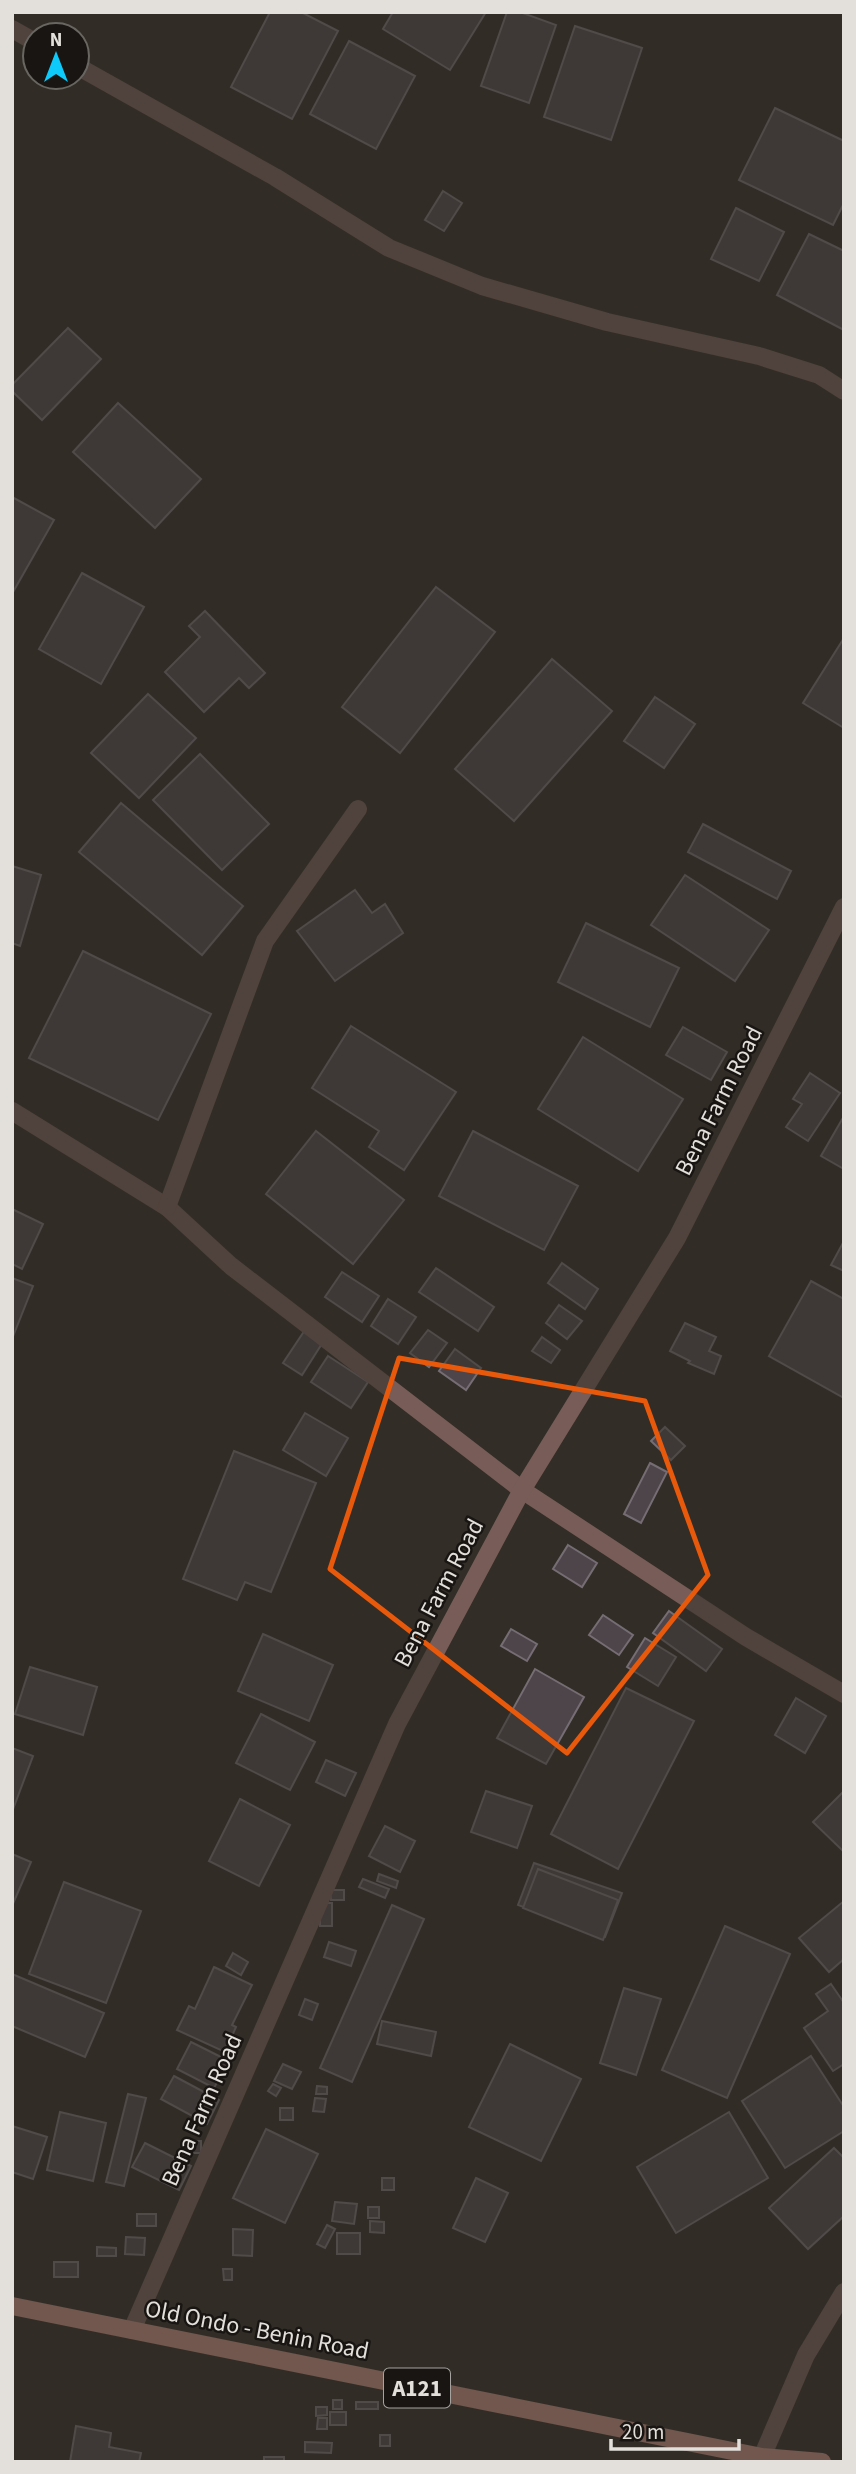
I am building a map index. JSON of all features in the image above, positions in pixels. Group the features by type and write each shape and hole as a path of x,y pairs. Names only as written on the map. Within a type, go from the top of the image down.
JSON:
{"main road":[{"name":"Old Ondo - Benin Road","path":"12,2306 762,2457 822,2462"}],"street":[{"path":"91,74 275,177 389,248 482,286 607,322 759,356 819,375 844,391"},
{"path":"167,1207 265,941 358,809"},
{"name":"Bena Farm Road","path":"132,2330 397,1724 522,1490 677,1238 844,907"},
{"path":"12,1111 167,1207 231,1266 522,1490 746,1637 844,1694"},
{"path":"762,2457 806,2355 844,2292"}],"highlighted area":[{"path":"399,1358 645,1401 708,1575 567,1753 330,1569"}],"building":[{"path":"270,12 301,12 338,31 292,119 231,87"},
{"path":"393,12 486,12 450,70 383,29"},
{"path":"507,12 520,12 556,25 529,103 481,86"},
{"path":"575,26 642,48 611,140 544,117"},
{"path":"349,41 415,76 376,149 310,114"},
{"path":"775,108 844,141 844,203 833,225 739,180"},
{"path":"443,191 462,203 444,231 425,220"},
{"path":"736,208 784,232 759,281 711,259"},
{"path":"809,234 844,251 844,330 777,295"},
{"path":"68,328 101,359 42,420 12,391 12,385"},
{"path":"118,403 201,479 155,528 73,452"},
{"path":"12,497 54,520 13,592 12,591"},
{"path":"82,573 144,607 101,684 39,649"},
{"path":"436,587 495,632 400,753 342,707"},
{"path":"205,611 265,673 249,688 239,678 204,712 165,672 200,637 189,626"},
{"path":"844,638 844,728 803,703"},
{"path":"552,659 612,711 514,821 455,769"},
{"path":"148,694 196,738 139,798 91,753"},
{"path":"655,697 695,724 664,768 624,741"},
{"path":"200,754 269,824 222,870 153,800"},
{"path":"121,803 243,906 202,955 79,852"},
{"path":"703,824 791,871 777,899 688,852"},
{"path":"12,866 41,875 20,946 12,943"},
{"path":"685,875 769,930 735,981 651,925"},
{"path":"355,890 372,913 385,904 403,933 335,981 297,931"},
{"path":"586,923 679,968 650,1027 558,982"},
{"path":"83,951 211,1014 158,1120 29,1058"},
{"path":"351,1026 456,1092 404,1170 369,1147 379,1131 312,1088"},
{"path":"683,1027 727,1052 711,1080 666,1055"},
{"path":"583,1037 683,1099 638,1171 538,1109"},
{"path":"810,1073 840,1093 808,1141 786,1127 802,1104 793,1099"},
{"path":"844,1116 844,1169 821,1156"},
{"path":"316,1131 404,1200 353,1264 266,1194"},
{"path":"473,1131 578,1186 544,1250 439,1196"},
{"path":"12,1209 43,1224 22,1269 12,1264"},
{"path":"844,1241 844,1271 831,1265"},
{"path":"562,1263 598,1289 585,1309 548,1283"},
{"path":"436,1268 494,1307 478,1331 419,1292"},
{"path":"342,1272 379,1296 362,1322 325,1297"},
{"path":"12,1278 33,1286 12,1339"},
{"path":"811,1281 844,1299 844,1398 769,1356"},
{"path":"388,1299 416,1317 398,1344 371,1326"},
{"path":"559,1305 582,1321 567,1339 546,1323"},
{"path":"685,1323 716,1337 709,1351 721,1356 714,1374 688,1363 690,1361 670,1351"},
{"path":"305,1330 323,1342 302,1375 283,1363"},
{"path":"428,1330 447,1343 429,1367 410,1353"},
{"path":"542,1337 560,1350 551,1363 532,1351"},
{"path":"455,1349 481,1368 466,1390 439,1371"},
{"path":"328,1356 368,1382 351,1408 311,1382"},
{"path":"305,1413 348,1438 326,1476 283,1450"},
{"path":"665,1427 685,1446 671,1460 651,1441"},
{"path":"234,1451 316,1483 271,1592 245,1582 237,1600 183,1579"},
{"path":"650,1463 667,1472 641,1523 624,1514"},
{"path":"568,1545 597,1563 582,1587 553,1569"},
{"path":"669,1611 722,1649 706,1671 653,1633"},
{"path":"603,1615 633,1635 619,1655 589,1635"},
{"path":"511,1629 537,1644 527,1661 501,1646"},
{"path":"263,1634 333,1665 309,1721 238,1691"},
{"path":"645,1638 676,1657 658,1686 627,1667"},
{"path":"30,1667 97,1687 83,1735 15,1714"},
{"path":"535,1669 584,1697 546,1764 497,1738"},
{"path":"626,1688 694,1721 618,1869 551,1834"},
{"path":"796,1698 826,1716 805,1753 775,1735"},
{"path":"261,1714 315,1742 290,1790 236,1763"},
{"path":"12,1748 33,1756 12,1812"},
{"path":"326,1760 356,1773 345,1796 316,1782"},
{"path":"486,1791 532,1806 517,1848 471,1832"},
{"path":"844,1791 844,1852 813,1822"},
{"path":"240,1799 290,1825 259,1886 209,1861"},
{"path":"385,1826 415,1841 400,1872 369,1856"},
{"path":"12,1854 31,1862 12,1906"},
{"path":"534,1863 622,1893 605,1937 518,1905"},
{"path":"538,1869 618,1900 603,1940 523,1908"},
{"path":"379,1874 398,1881 396,1888 377,1881"},
{"path":"363,1879 389,1889 385,1898 359,1887"},
{"path":"64,1882 141,1911 106,2003 29,1974"},
{"path":"330,1890 344,1890 344,1900 331,1900"},
{"path":"844,1901 844,1959 829,1972 799,1938"},
{"path":"320,1903 332,1903 332,1926 320,1926"},
{"path":"392,1905 424,1919 352,2082 320,2068"},
{"path":"725,1926 790,1954 727,2098 662,2070"},
{"path":"329,1942 356,1951 351,1966 324,1957"},
{"path":"233,1953 248,1962 241,1975 226,1966"},
{"path":"214,1967 252,1985 232,2025 236,2027 225,2052 177,2030 189,2006 195,2009"},
{"path":"12,1974 104,2013 85,2057 12,2026"},
{"path":"831,1984 844,2003 844,2064 833,2071 804,2028 828,2011 816,1994"},
{"path":"624,1988 661,1999 636,2075 600,2063"},
{"path":"305,1999 318,2004 312,2020 299,2015"},
{"path":"382,2021 436,2032 431,2056 377,2044"},
{"path":"191,2042 229,2061 214,2088 177,2069"},
{"path":"510,2044 581,2079 541,2161 469,2127"},
{"path":"811,2056 844,2107 844,2131 785,2168 742,2101"},
{"path":"283,2064 301,2072 292,2089 274,2081"},
{"path":"174,2076 219,2100 207,2124 161,2099"},
{"path":"273,2084 281,2088 276,2096 268,2091"},
{"path":"317,2086 327,2087 327,2094 316,2094"},
{"path":"128,2094 146,2098 124,2186 106,2182"},
{"path":"315,2098 326,2099 324,2112 313,2111"},
{"path":"280,2108 293,2108 293,2120 280,2120"},
{"path":"60,2112 106,2123 93,2181 47,2170"},
{"path":"729,2112 768,2178 676,2233 637,2167"},
{"path":"12,2126 47,2137 33,2179 12,2172"},
{"path":"266,2129 318,2154 285,2223 233,2198"},
{"path":"186,2141 201,2141 201,2153 186,2153"},
{"path":"145,2143 191,2166 179,2190 132,2167"},
{"path":"834,2148 844,2158 844,2216 808,2249 769,2208"},
{"path":"382,2178 394,2178 394,2190 382,2190"},
{"path":"476,2178 508,2193 485,2242 453,2228"},
{"path":"335,2202 357,2204 354,2224 332,2221"},
{"path":"368,2207 379,2207 379,2218 368,2218"},
{"path":"137,2214 156,2214 156,2226 137,2226"},
{"path":"370,2221 384,2222 384,2233 370,2232"},
{"path":"327,2225 335,2229 325,2248 317,2244"},
{"path":"233,2229 253,2230 252,2256 233,2255"},
{"path":"337,2233 360,2233 360,2254 337,2254"},
{"path":"126,2237 145,2238 144,2255 125,2254"},
{"path":"97,2247 116,2248 116,2256 97,2256"},
{"path":"54,2262 78,2262 78,2277 54,2277"},
{"path":"223,2269 232,2269 232,2280 224,2280"},
{"path":"333,2400 342,2400 342,2409 333,2409"},
{"path":"356,2402 378,2402 378,2409 356,2409"},
{"path":"316,2407 327,2407 327,2415 316,2416"},
{"path":"330,2412 346,2412 346,2425 330,2425"},
{"path":"318,2418 327,2418 327,2429 317,2429"},
{"path":"76,2426 111,2433 109,2447 141,2453 139,2462 70,2462"},
{"path":"380,2435 390,2435 390,2446 380,2446"},
{"path":"305,2442 332,2443 331,2453 305,2452"},
{"path":"264,2457 284,2457 284,2462 264,2462"}]}
